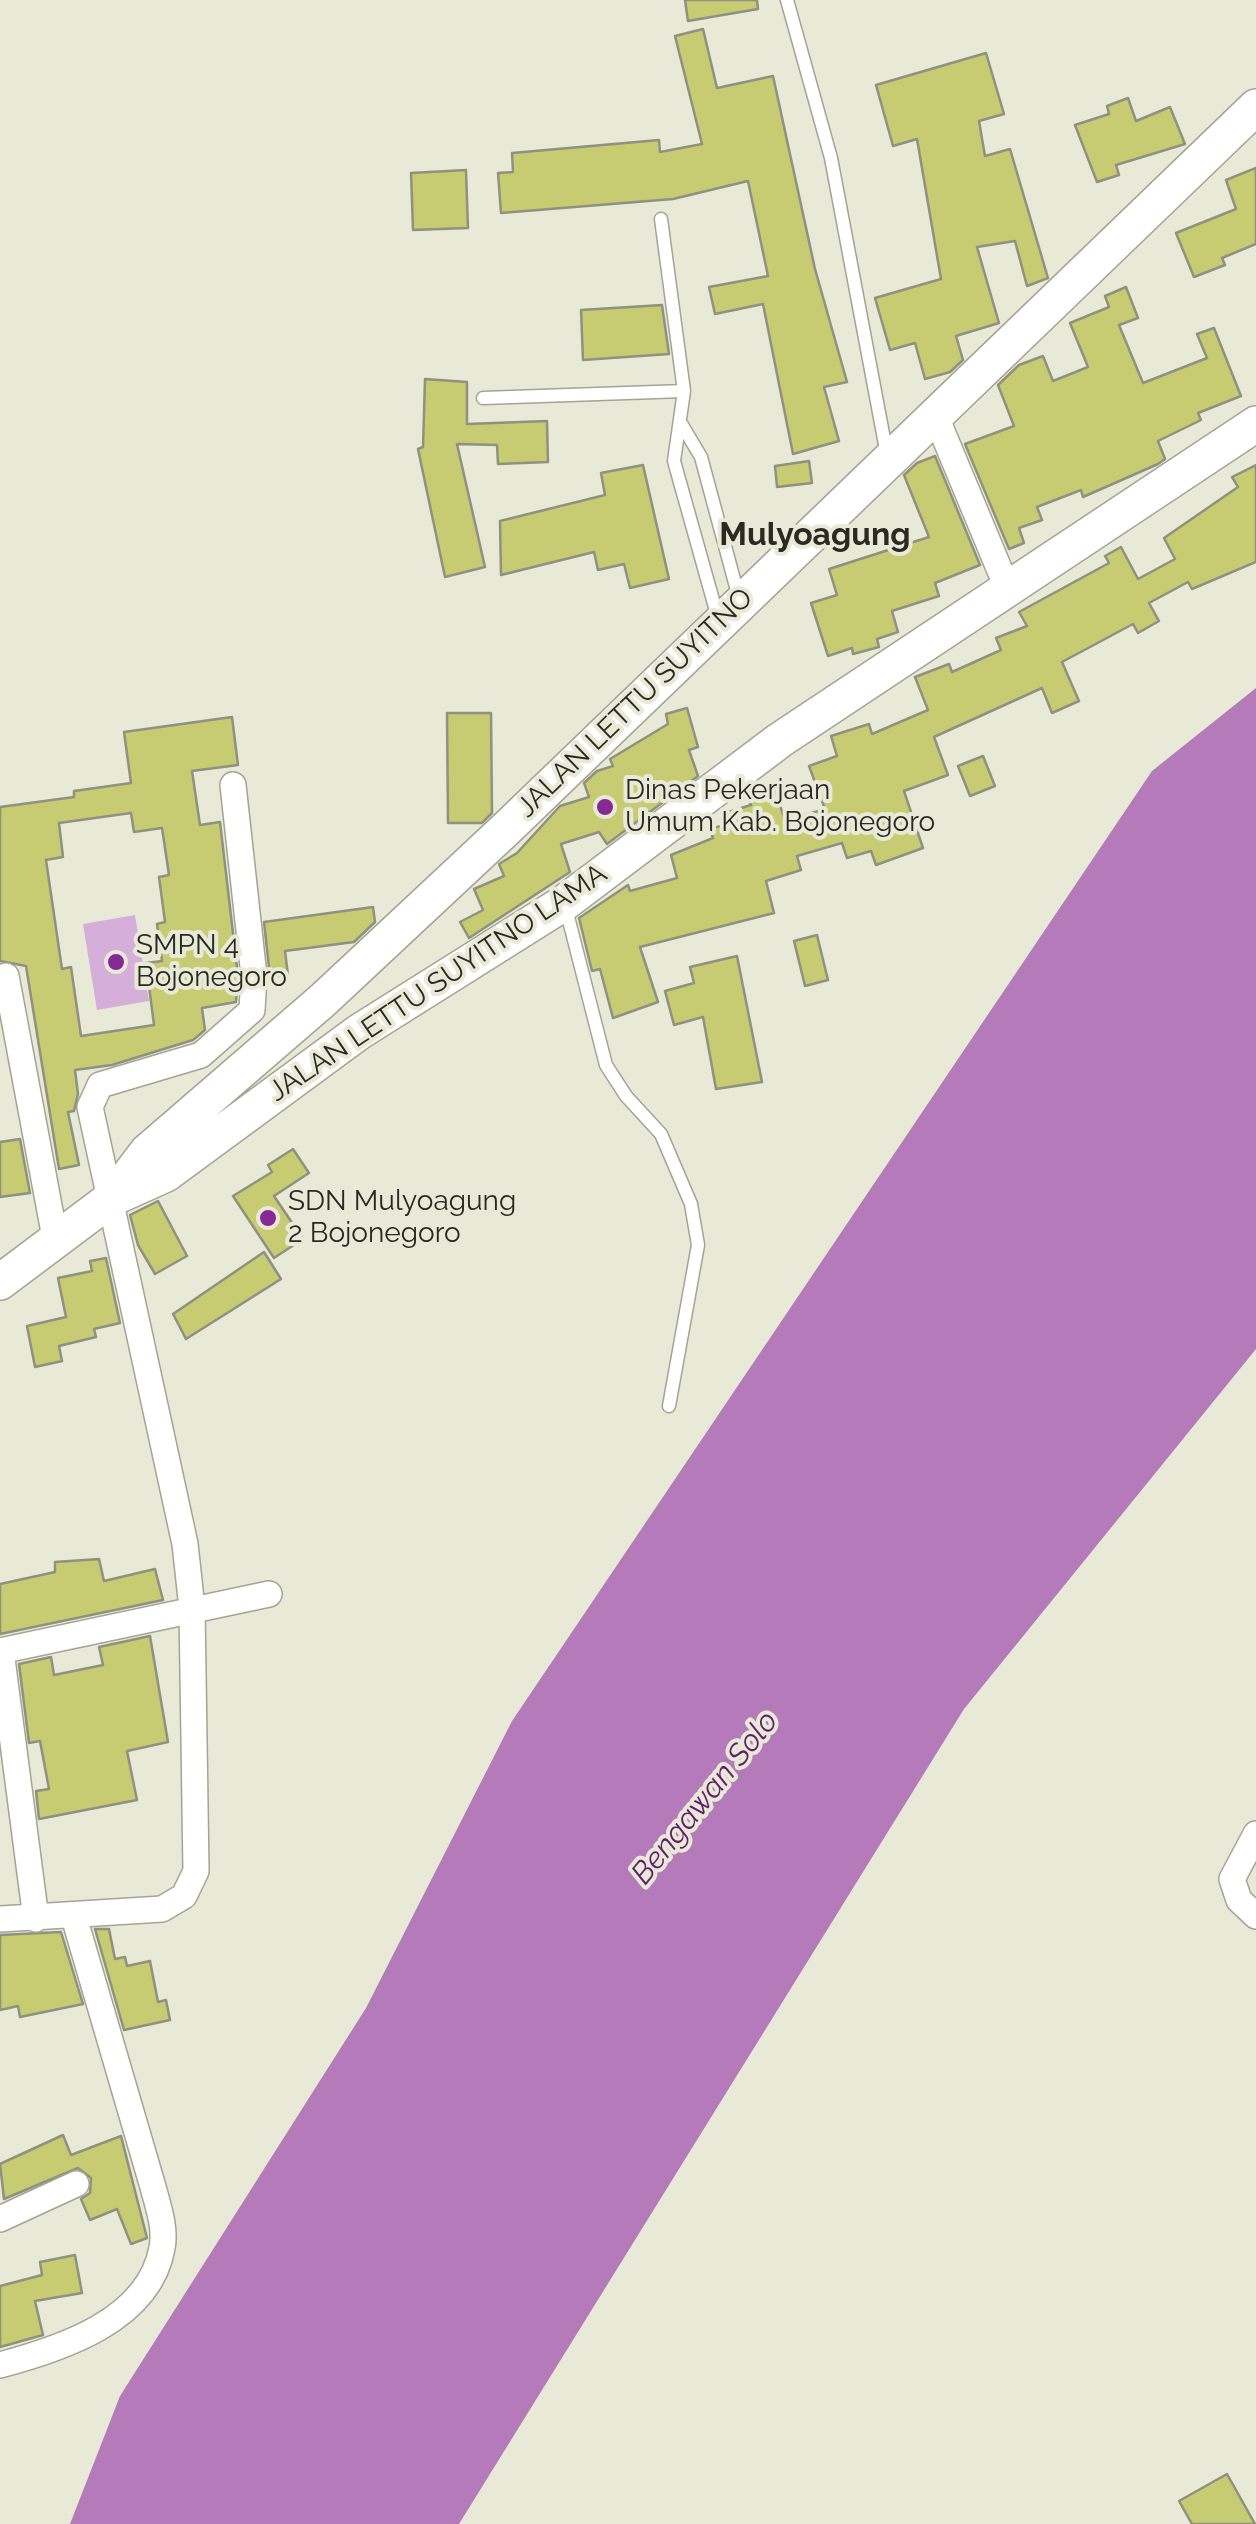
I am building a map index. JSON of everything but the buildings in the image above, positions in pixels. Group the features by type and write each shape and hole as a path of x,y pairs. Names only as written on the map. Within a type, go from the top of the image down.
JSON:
{"main road":[{"name":"JALAN LETTU SUYITNO","path":"0,1282 112,1198 147,1152 323,1000 934,412 1254,114"},
{"name":"JALAN LETTU SUYITNO LAMA","path":"112,1198 166,1174 359,1032 564,903 768,748 1256,424"},
{"path":"323,1000 339,1030 359,1032"}],"street":[{"path":"934,412 1008,590"},
{"path":"0,1919 162,1910 184,1896 193,1880 192,1608 185,1544 112,1198 91,1121 94,1090 110,1080 201,1054 252,1010 254,976 233,786"},
{"path":"6,976 56,1243"},
{"path":"36,1918 0,1651 269,1594"},
{"path":"1256,1834 1232,1879 1239,1900 1256,1916"},
{"path":"0,2365 70,2344 105,2325 132,2300 162,2250 154,2186 74,1917"},
{"path":"0,2219 76,2184"}],"lane":[{"path":"787,0 830,158 888,458"},
{"path":"661,220 684,391 674,461 729,610"},
{"path":"483,398 684,391"},
{"path":"682,426 700,457 729,610"},
{"path":"564,903 606,1065 626,1096 661,1134 692,1204 698,1245 670,1406"}],"shaded area":[{"name":"SMPN 4 Bojonegoro","path":"135,915 149,1001 97,1010 83,924"}],"water":[{"name":"Bengawan Solo","path":"1256,688 1256,1349 964,1709 459,2524 70,2524 120,2396 366,2008 512,1721 1152,771"}],"place":[{"name":"Dinas Pekerjaan Umum Kab. Bojonegoro","path":"605,807"},
{"name":"SMPN 4 Bojonegoro","path":"116,962"},
{"name":"SDN Mulyoagung 2 Bojonegoro","path":"268,1218"}],"district":[{"name":"Mulyoagung","path":"815,535"}]}
